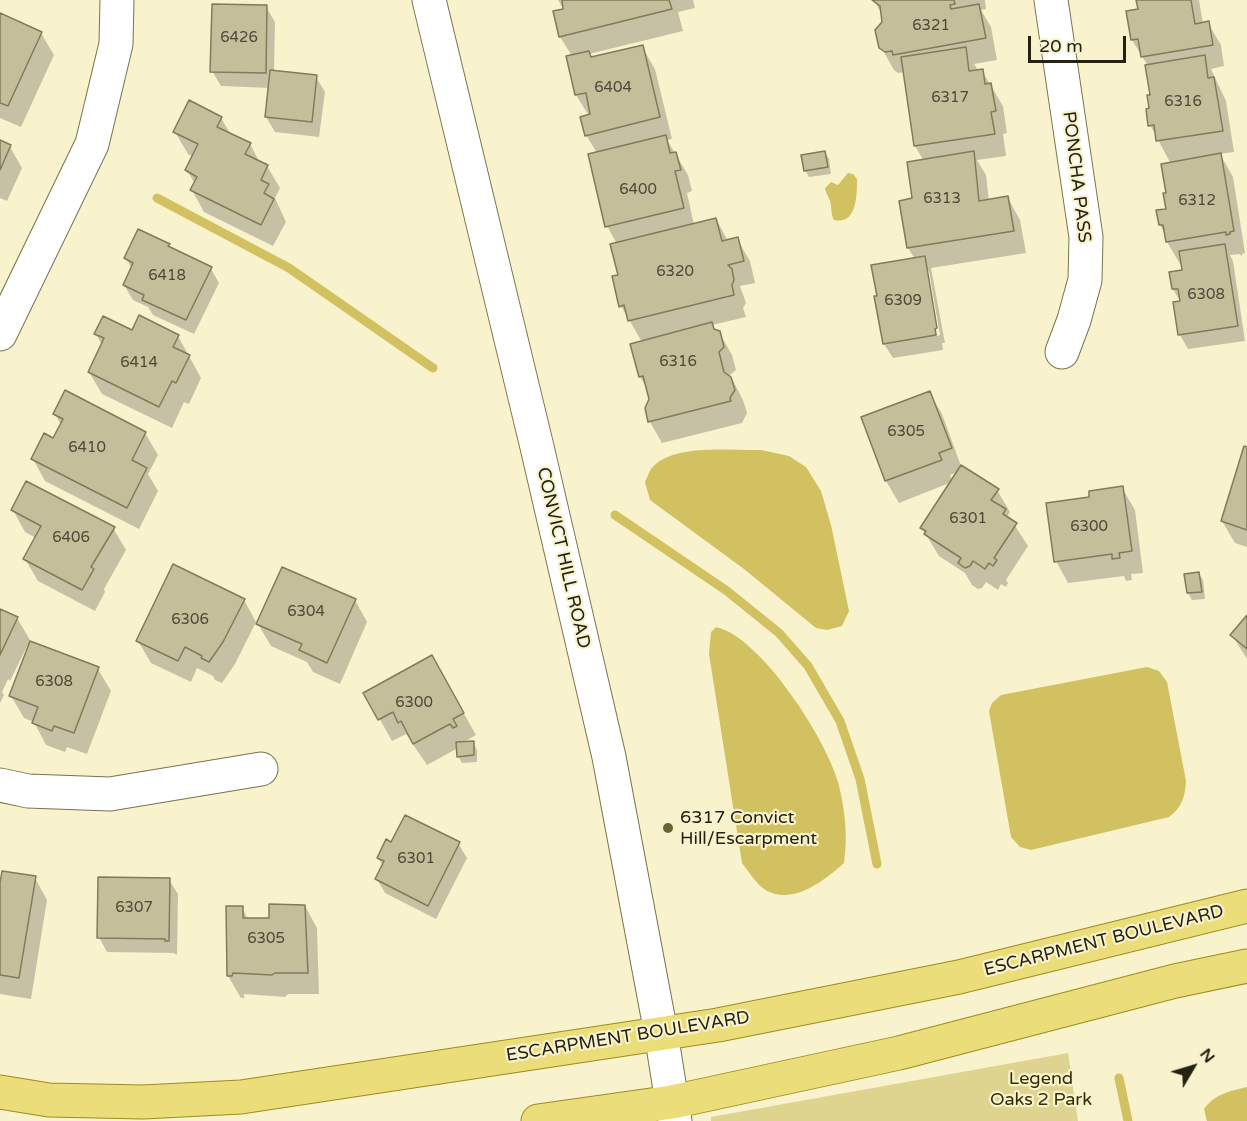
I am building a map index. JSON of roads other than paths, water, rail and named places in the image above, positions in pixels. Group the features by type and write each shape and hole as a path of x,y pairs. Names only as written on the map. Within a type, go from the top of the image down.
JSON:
{"main road":[{"name":"ESCARPMENT BOULEVARD","path":"0,1092 98,1111 143,1102 241,1097 718,1025 959,977 1247,906"},
{"path":"538,1121 674,1111 1175,981 1247,966"}],"street":[{"path":"0,334 92,144 116,44 117,0"},
{"name":"CONVICT HILL ROAD","path":"429,0 609,757 662,1032 674,1111"},
{"name":"PONCHA PASS","path":"1051,0 1086,237 1084,280 1074,320 1062,352"},
{"path":"0,785 39,792 110,794 261,769"}],"waterway":[{"path":"157,198 289,268 433,368"},
{"path":"615,515 727,591 779,633 808,666 840,721 860,779 877,864"},
{"path":"1119,1078 1128,1121"}],"place":[{"name":"6317 Convict Hill/Escarpment","path":"668,828"}],"park label":[{"name":"Legend Oaks 2 Park","path":"1041,1089"}]}
